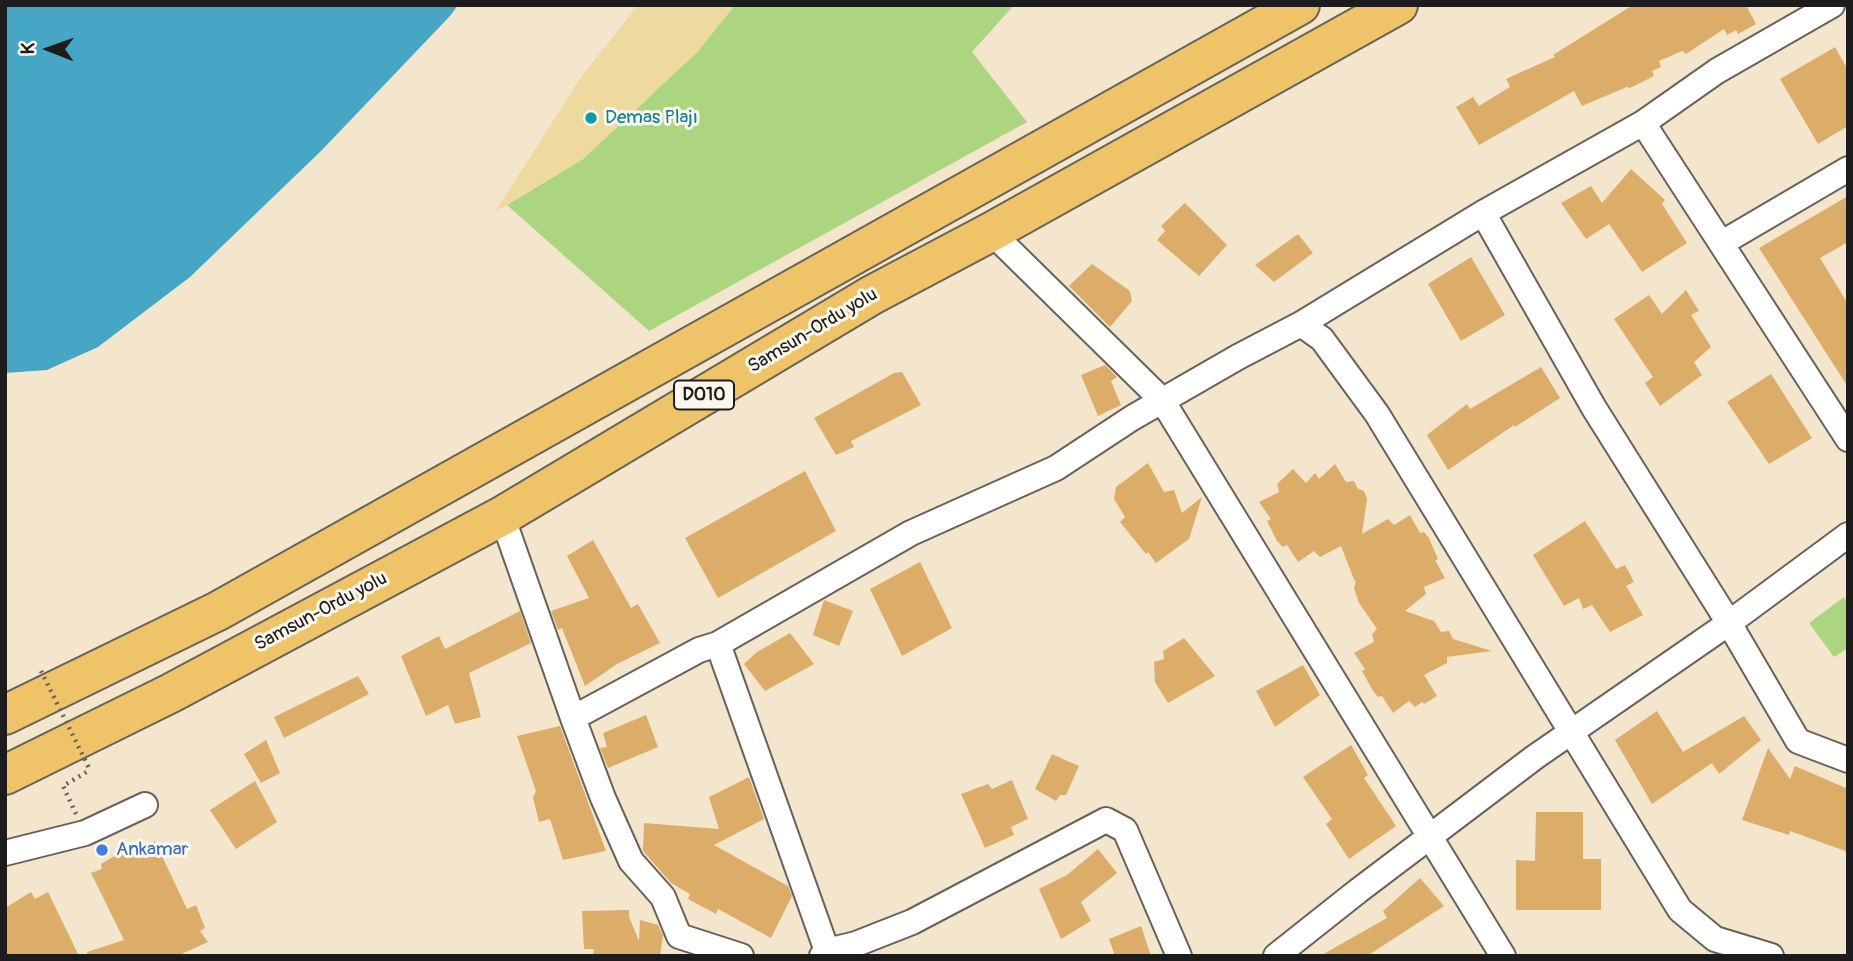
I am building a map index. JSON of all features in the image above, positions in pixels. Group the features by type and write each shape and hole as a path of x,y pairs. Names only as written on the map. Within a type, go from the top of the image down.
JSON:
{"highway":[{"name":"D010","path":"5,715 218,611 1300,5"},
{"name":"Samsun-Ordu yolu","path":"5,775 171,692 502,516 872,295 991,232 1398,5"}],"street":[{"path":"573,718 699,650 718,644 911,533 1056,468 1163,400 1301,324 1483,213 1643,122 1717,71 1832,5"},
{"path":"1643,122 1848,439"},
{"path":"1722,243 1848,169"},
{"path":"1483,213 1594,408 1729,623 1798,741 1848,760"},
{"path":"991,232 1163,400 1503,956"},
{"path":"1301,324 1322,340 1377,414 1680,910 1715,939 1735,951 1771,956"},
{"path":"502,516 573,718 603,798 631,861 663,897 678,946 741,956"},
{"path":"1276,956 1430,836 1572,731 1729,623 1848,535"},
{"path":"718,644 824,953 856,944 912,922 1106,820 1125,831 1179,956"},
{"path":"5,853 85,833 145,805"}],"path":[{"path":"41,671 90,770 63,786"}],"green space":[{"path":"735,5 1014,5 972,52 1027,122 649,331 507,205 583,159 697,52"},
{"path":"1844,597 1848,604 1848,648 1834,657 1809,623"}],"sand":[{"name":"Demas Plajı","path":"638,5 735,5 697,52 583,159 495,212 581,77"}],"water":[{"path":"5,5 458,5 322,150 190,277 98,347 47,370 5,373"}],"building":[{"path":"1633,5 1746,5 1756,24 1738,34 1736,30 1727,35 1724,29 1686,54 1682,51 1659,61 1661,67 1652,71 1654,76 1582,106 1574,91 1479,145 1456,107 1473,97 1479,106 1510,87 1506,79 1555,57 1553,55"},
{"path":"1835,47 1848,70 1848,126 1818,144 1780,79"},
{"path":"1631,169 1665,200 1662,204 1687,243 1642,272 1609,224 1586,239 1561,203 1591,186 1602,203"},
{"path":"1848,196 1848,242 1820,258 1848,304 1848,387 1759,248"},
{"path":"1185,203 1227,245 1199,276 1157,240 1165,231 1161,226"},
{"path":"1298,234 1313,253 1274,282 1255,265"},
{"path":"1471,257 1505,315 1461,341 1428,284"},
{"path":"1092,264 1130,291 1132,301 1110,327 1069,286"},
{"path":"1686,290 1699,311 1691,315 1711,347 1694,362 1702,375 1660,406 1645,383 1653,377 1614,319 1649,295 1662,314"},
{"path":"1105,365 1117,377 1111,381 1121,405 1098,416 1081,375"},
{"path":"1541,367 1560,398 1515,427 1514,425 1448,470 1427,435 1467,404 1470,409"},
{"path":"902,372 921,405 851,441 854,447 836,455 814,418 894,373"},
{"path":"1771,374 1812,438 1769,464 1727,402"},
{"path":"1148,463 1164,492 1174,490 1182,513 1202,497 1189,539 1156,563 1120,522 1125,517 1114,499 1116,487"},
{"path":"1335,464 1346,482 1354,481 1358,489 1364,491 1367,499 1362,534 1388,519 1394,525 1410,515 1420,533 1424,532 1429,538 1438,559 1435,560 1445,578 1424,587 1426,594 1405,611 1434,621 1441,632 1449,631 1453,639 1492,651 1447,657 1447,663 1424,675 1437,696 1424,704 1422,702 1415,707 1409,701 1393,713 1382,696 1378,697 1373,691 1362,671 1365,669 1354,653 1374,642 1372,634 1377,629 1359,603 1354,588 1356,581 1341,546 1320,557 1314,551 1298,562 1287,545 1283,547 1277,541 1267,521 1271,519 1259,502 1279,492 1277,484 1293,469 1306,483 1315,473 1319,479"},
{"path":"805,471 836,531 718,598 685,538"},
{"path":"1585,521 1616,569 1625,565 1634,582 1626,586 1643,615 1610,632 1592,605 1583,609 1579,598 1564,606 1533,555"},
{"path":"593,540 631,608 638,604 660,643 617,664 585,686 562,628 558,630 551,611 589,598 567,556"},
{"path":"920,562 952,628 902,656 870,589"},
{"path":"824,600 853,611 839,646 813,635"},
{"path":"520,611 531,643 469,673 481,717 455,724 448,705 426,716 401,656 439,636 445,649"},
{"path":"790,633 814,664 765,691 744,664 757,652"},
{"path":"1184,638 1215,676 1168,703 1155,682 1154,662 1164,659 1163,651"},
{"path":"1303,665 1320,695 1275,727 1256,691"},
{"path":"358,676 369,694 284,738 274,717"},
{"path":"1657,711 1683,752 1744,716 1761,740 1719,774 1712,763 1652,804 1615,740"},
{"path":"646,715 658,747 608,768 600,748 607,747 603,733"},
{"path":"560,726 606,851 563,860 550,819 539,822 533,798 536,791 517,736"},
{"path":"266,740 280,773 261,783 244,754"},
{"path":"1351,745 1368,775 1364,778 1396,826 1349,859 1326,824 1332,819 1303,777"},
{"path":"1768,748 1790,779 1795,766 1848,789 1848,852 1790,831 1789,835 1742,820"},
{"path":"1052,754 1079,766 1066,795 1060,795 1056,801 1035,789"},
{"path":"749,777 764,819 714,845 788,886 792,896 771,938 718,909 716,914 688,899 690,894 671,883 643,851 644,823 719,829 709,797"},
{"path":"1012,780 1028,819 1011,827 1014,835 985,848 961,794 988,784 992,789"},
{"path":"255,781 277,822 236,849 210,810"},
{"path":"1536,812 1583,812 1583,859 1601,859 1601,910 1516,910 1516,860 1535,861"},
{"path":"139,841 142,848 155,841 187,909 196,905 205,928 200,931 208,942 177,956 88,956 87,952 124,940 91,873 102,869 101,864"},
{"path":"1098,849 1117,873 1081,902 1091,921 1061,939 1039,889 1067,875"},
{"path":"1420,878 1444,906 1367,956 1320,956 1387,918 1383,911"},
{"path":"31,892 35,899 48,892 79,956 5,956 5,908"},
{"path":"629,910 629,917 639,941 640,920 658,925 663,935 660,956 593,956 594,949 584,949 582,911"},
{"path":"1141,926 1151,956 1115,956 1109,939"}],"place":[{"name":"Demas Plajı","path":"591,118"},
{"name":"Ankamar","path":"102,850"}]}
